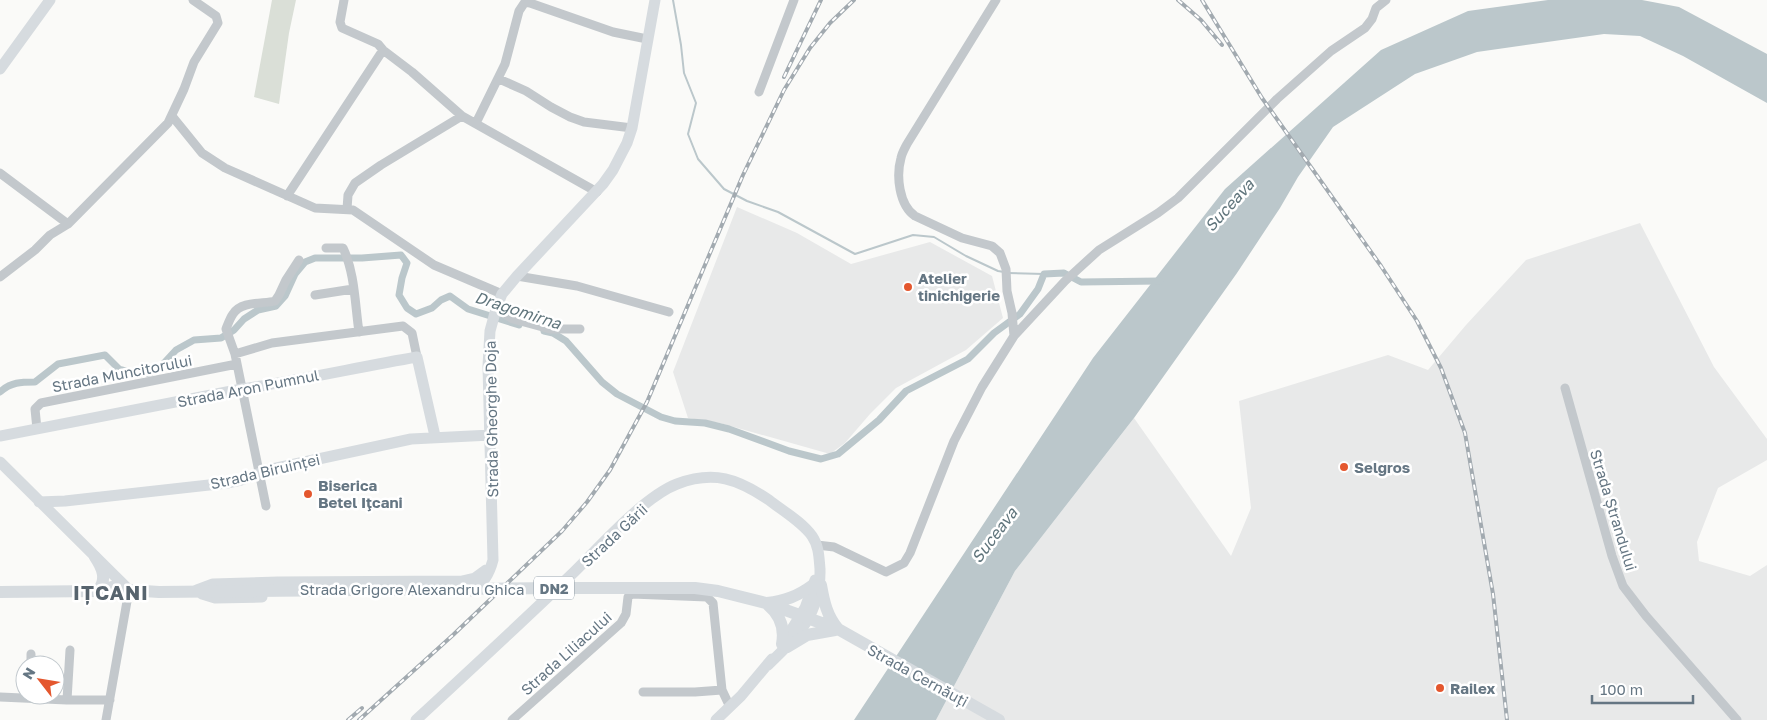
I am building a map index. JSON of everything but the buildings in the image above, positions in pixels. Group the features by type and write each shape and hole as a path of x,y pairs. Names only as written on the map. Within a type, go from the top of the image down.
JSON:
{"main road":[{"path":"95,557 104,576 104,582 98,590"},
{"path":"817,585 829,616 838,629 807,635 785,645 782,624 774,610 766,603 789,599 817,585"},
{"name":"Strada Grigore Alexandru Ghica","path":"0,592 98,590 122,593 129,590 695,588 718,591 766,603 838,629"},
{"name":"Strada Cernăuți","path":"838,629 999,720"}],"street":[{"path":"0,69 50,0"},
{"path":"0,277 50,235 68,224 168,123 194,62 218,23 216,16 193,0"},
{"path":"344,0 340,22 342,28 378,44 462,116 597,192"},
{"name":"Strada Gheorghe Doja","path":"194,591 215,598 465,592 474,590 481,584 491,568 492,560 491,435 488,366 489,341 494,315 502,294 597,192 621,156 632,128 654,0"},
{"path":"759,92 770,58 794,0"},
{"path":"996,0 906,144 900,159 899,181 903,201 910,213 962,238 992,246 1000,252 1006,273 1014,336"},
{"path":"716,720 730,707 785,645 796,638 805,618 815,606 820,569 817,545 834,547 886,572 904,563 914,544 954,441 982,387 1014,336 1065,281 1100,250 1158,214 1178,198 1277,99 1330,51 1365,28 1372,19 1376,8 1386,0"},
{"path":"476,123 499,79 505,64 519,11 525,2 613,32 647,39"},
{"path":"287,196 383,50"},
{"path":"499,79 526,91 550,107 570,117 584,122 632,128"},
{"path":"172,116 202,153 211,160 257,183 315,208 347,209 359,214 434,264 502,294"},
{"path":"347,209 348,195 355,183 462,116"},
{"path":"0,173 68,224"},
{"path":"326,248 343,248 346,254 359,332"},
{"path":"266,506 235,354 226,329 234,312 239,309 251,304 275,301 299,260"},
{"path":"517,276 577,286 668,312"},
{"path":"315,295 353,289"},
{"path":"494,315 550,329 580,329"},
{"path":"235,354 272,344 403,326 412,333 434,436"},
{"name":"Strada Aron Pumnul","path":"0,436 417,357"},
{"name":"Strada Muncitorului","path":"37,428 35,409 41,403 237,364"},
{"name":"Strada Ștrandului","path":"1565,388 1612,556 1623,586 1646,616 1737,720"},
{"name":"Strada Biruinței","path":"39,502 64,501 218,484 242,480 259,473 351,451 410,439 434,436 491,435"},
{"path":"1,468 39,502 129,590 106,720"},
{"name":"Strada Gării","path":"416,720 618,528 645,505 675,484 710,476 742,484 796,520 812,536 817,545"},
{"name":"Strada Liliacului","path":"512,720 621,623 626,614 628,597 632,594 710,598 713,603 722,690 730,707"},
{"path":"70,650 67,700 110,700"},
{"path":"643,692 722,690"},
{"path":"0,698 15,698"}],"shaded area":[{"path":"272,0 296,0 289,33 279,104 254,97"},
{"path":"737,207 797,233 851,264 930,242 992,276 1003,318 966,350 896,388 845,443 830,454 720,423 688,418 673,372"},
{"path":"1640,223 1714,367 1767,439 1767,460 1718,488 1697,542 1699,561 1750,576 1767,565 1767,720 936,720 1015,571 1134,418 1231,556 1251,508 1239,401 1388,355 1428,370 1466,325 1526,260"}],"water":[{"name":"Suceava","path":"1548,0 1642,0 1679,7 1767,54 1767,103 1683,56 1640,36 1604,34 1477,52 1415,74 1333,127 1298,177 1237,273 1134,418 1015,571 936,720 854,720 1093,358 1225,189 1381,50 1468,11"}],"waterway":[{"path":"673,0 684,73 696,103 688,134 698,159 724,189 747,201 778,212 855,254 913,235 934,237 966,256 1004,272"},
{"name":"Dragomirna","path":"0,392 16,383 35,382 58,364 105,355 119,369 137,374 150,373 164,363 176,350 194,340 221,338 258,310 276,306 285,296 295,274 305,262 315,258 362,258 401,255 407,263 399,295 407,308 416,314 432,308 441,300 450,296 468,309 519,325"},
{"path":"1008,273 1044,274"},
{"name":"Dragomirna","path":"544,331 553,333 566,341 602,382 617,394 661,417 675,421 705,423 729,429 789,451 821,459 838,454 879,420 906,391 968,359 994,333 1020,314 1038,289 1044,274 1064,273 1081,282 1160,281"}],"railway":[{"path":"784,77 821,0"},
{"path":"359,720 453,635 562,531 587,502 610,470 647,402 743,175 784,90 810,48 830,23 854,0"},
{"path":"1178,0 1201,20 1222,45"},
{"path":"1202,0 1262,98 1381,266 1417,321 1441,368 1465,433 1493,594 1507,720"},
{"path":"348,720 362,708"}],"place":[{"name":"Atelier tinichigerie","path":"908,287"},
{"name":"Selgros","path":"1344,467"},
{"name":"Biserica Betel Iţcani","path":"308,494"},
{"name":"Railex","path":"1440,688"}],"district":[{"name":"IȚCANI","path":"111,592"}]}
